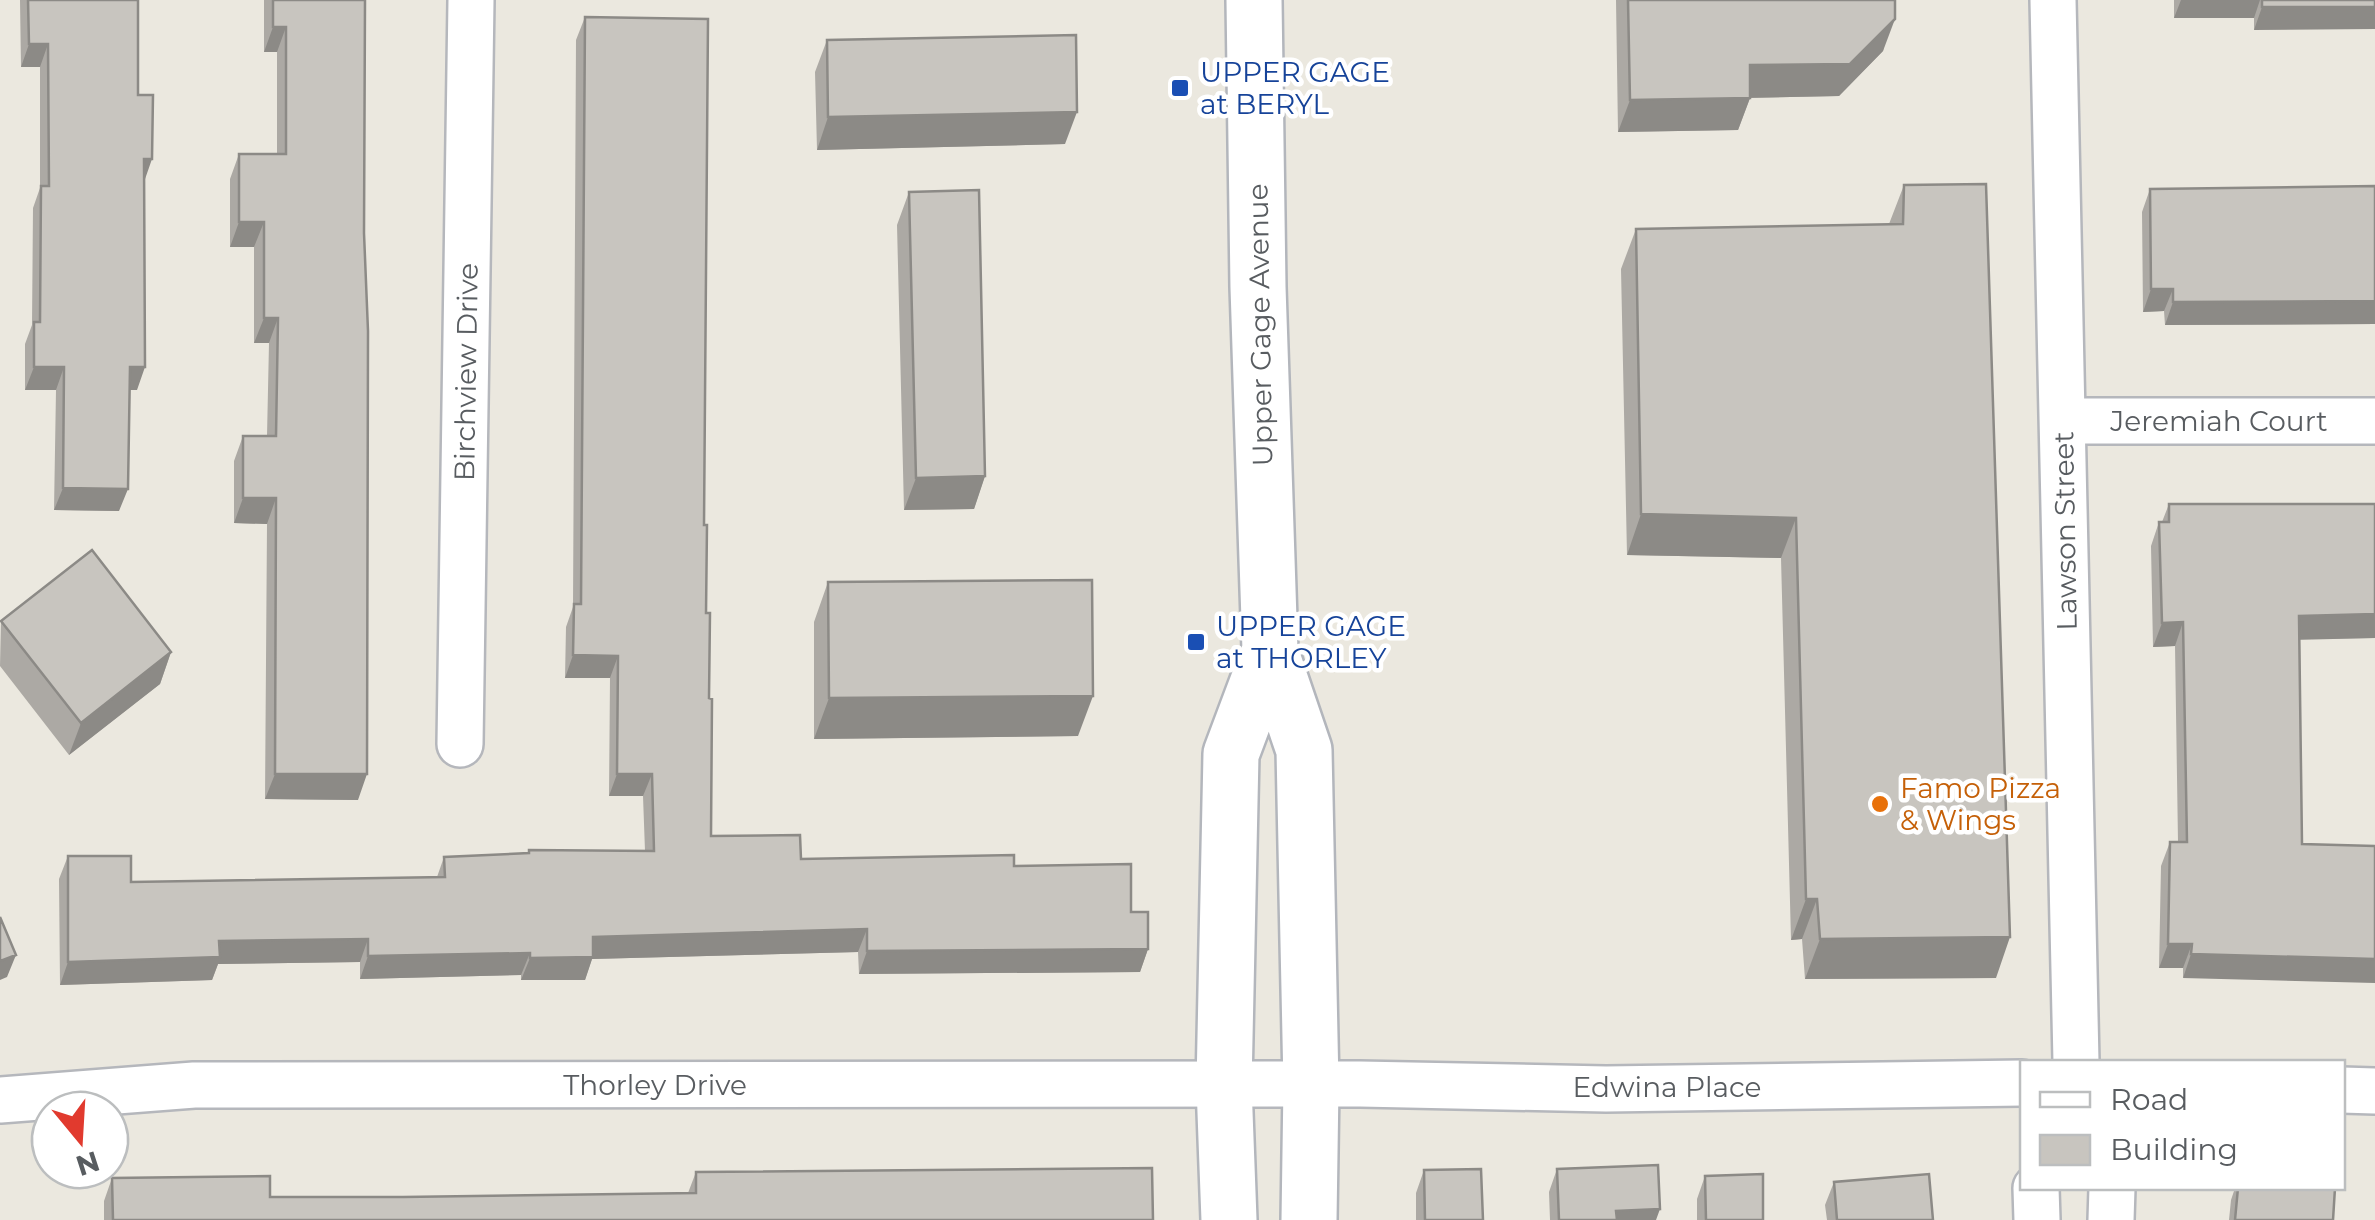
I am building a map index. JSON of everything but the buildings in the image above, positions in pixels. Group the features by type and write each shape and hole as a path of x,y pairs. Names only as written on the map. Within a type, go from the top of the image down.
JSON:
{"main road":[{"name":"Upper Gage Avenue","path":"1254,0 1258,287 1270,650 1304,750 1309,1220"},
{"name":"Upper Gage Avenue","path":"1228,1220 1224,1084 1231,754 1270,650"}],"street":[{"name":"Birchview Drive","path":"460,744 471,0"},
{"name":"Lawson Street","path":"2053,0 2076,1060"},
{"name":"Jeremiah Court","path":"2063,421 2375,421"},
{"name":"Edwina Place","path":"1310,1085 1606,1089 2020,1083"},
{"name":"Thorley Drive","path":"0,1100 194,1085 1310,1085"},
{"path":"2345,1090 2375,1091"},
{"path":"2036,1190 2037,1220"},
{"path":"2111,1220 2112,1190"}],"place":[{"name":"UPPER GAGE at BERYL","path":"1180,88"},
{"name":"UPPER GAGE at THORLEY","path":"1196,642"},
{"name":"Famo Pizza & Wings","path":"1880,804"}]}
